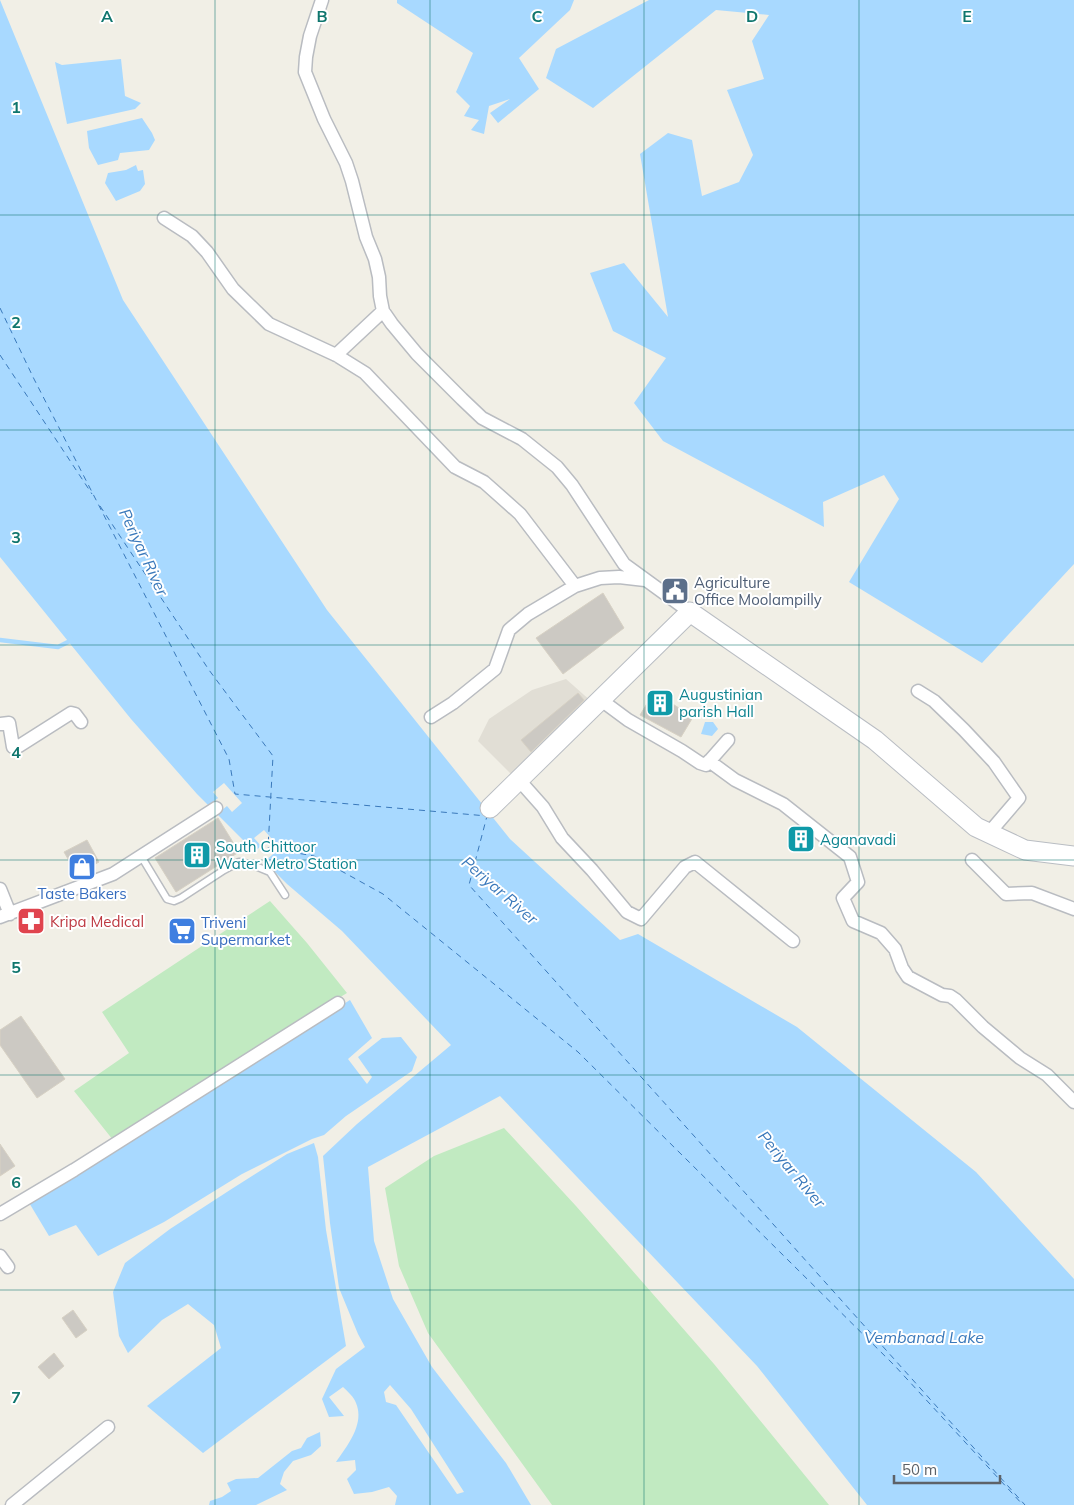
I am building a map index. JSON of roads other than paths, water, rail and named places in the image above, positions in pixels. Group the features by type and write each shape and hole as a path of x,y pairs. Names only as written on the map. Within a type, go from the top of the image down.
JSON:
{"street":[{"path":"322,0 310,36 305,72 324,119 346,163 352,181 366,237 375,259 383,311 417,354 482,418 522,439 557,468 572,485 624,564 875,740 976,827 1025,850 1074,856"},
{"path":"164,218 192,236 207,252 233,288 269,324 336,355 366,373 455,467 484,482 520,514 574,586"},
{"path":"336,355 383,311"},
{"path":"431,717 453,704 495,669 509,630 528,614 574,586 600,578 619,577 645,580"},
{"path":"490,808 690,612"},
{"path":"918,691 934,701 976,742 994,762 1019,798 989,833"},
{"path":"601,700 628,720 706,765 728,740"},
{"path":"0,724 8,723 13,747 19,746 71,713 75,714 80,722"},
{"path":"709,762 735,780 784,804 850,857 858,882 843,898 853,921 881,933 895,949 908,978 956,1000 1020,1058 1047,1075 1074,1102"},
{"path":"519,780 543,807 562,838 627,912 641,919 685,867 695,862 793,941"},
{"path":"0,889 5,915 113,874 216,808"},
{"path":"972,860 1006,894 1032,893 1074,908"},
{"path":"0,1214 74,1170 338,1003"},
{"path":"0,1256 8,1267"},
{"path":"12,1505 108,1427"}],"lane":[{"path":"141,856 167,899 181,898 239,862 254,865 270,872 285,895"}],"water":[{"name":"Vembanad Lake","path":"0,0 123,300 327,610 510,839 620,940 638,934 797,1027 976,1172 1074,1279 1074,1505 867,1505 757,1366 500,1096 368,1167 374,1241 393,1299 432,1367 506,1463 531,1505 395,1505 397,1496 389,1487 372,1492 354,1494 347,1479 356,1470 355,1460 336,1462 350,1442 357,1427 358,1411 356,1403 343,1387 329,1397 344,1416 329,1417 322,1399 336,1369 365,1347 339,1288 323,1156 357,1124 451,1045 342,931 287,884 197,794 131,719 0,557","holes":["390,1385 411,1409 464,1492 457,1494 396,1405 386,1402 384,1392"]},
{"path":"397,0 574,0 570,10 519,58 539,89 498,123 490,113 510,99 489,106 484,134 471,130 479,120 464,116 470,106 456,92 473,53 397,3"},
{"path":"649,0 1074,0 1074,564 982,663 849,582 899,499 884,475 823,502 824,527 663,441 634,403 666,358 613,331 590,273 624,263 668,317 640,154 668,133 692,140 702,196 739,182 753,155 727,90 764,79 752,41 769,15 716,10 593,108 546,78 556,49"},
{"path":"121,59 125,96 141,103 135,109 67,124 55,62 62,65"},
{"path":"142,118 155,140 149,150 120,153 118,160 98,165 89,148 87,131"},
{"path":"136,165 138,171 143,170 145,184 140,191 116,201 105,183 108,173 126,170"},
{"path":"705,722 713,722 718,729 712,736 701,734"},
{"path":"350,1000 372,1038 348,1059 367,1084 372,1077 358,1057 382,1038 401,1037 417,1057 412,1071 346,1116 324,1135 312,1139 242,1174 164,1222 98,1256 76,1225 49,1236 28,1201"},
{"path":"314,1143 318,1157 326,1230 346,1346 203,1453 147,1406 221,1348 214,1325 188,1304 162,1320 128,1353 119,1336 113,1292 125,1263 170,1229 287,1154"},
{"path":"320,1432 321,1446 311,1455 293,1461 284,1472 280,1484 287,1490 256,1505 209,1505 210,1501 222,1497 231,1491 227,1483 236,1479 258,1478 292,1451 301,1448 307,1438"}],"waterway":[{"path":"0,640 58,647 72,640"}],"place":[{"name":"Agriculture Office Moolampilly","path":"675,591"},
{"name":"Augustinian parish Hall","path":"660,703"},
{"name":"Aganavadi","path":"801,839"},
{"name":"South Chittoor Water Metro Station","path":"197,855"},
{"name":"Taste Bakers","path":"82,867"},
{"name":"Kripa Medical","path":"31,921"},
{"name":"Triveni Supermarket","path":"182,931"}],"water label":[{"name":"Periyar River","path":"144,552"},
{"name":"Periyar River","path":"500,890"},
{"name":"Periyar River","path":"792,1169"}]}
